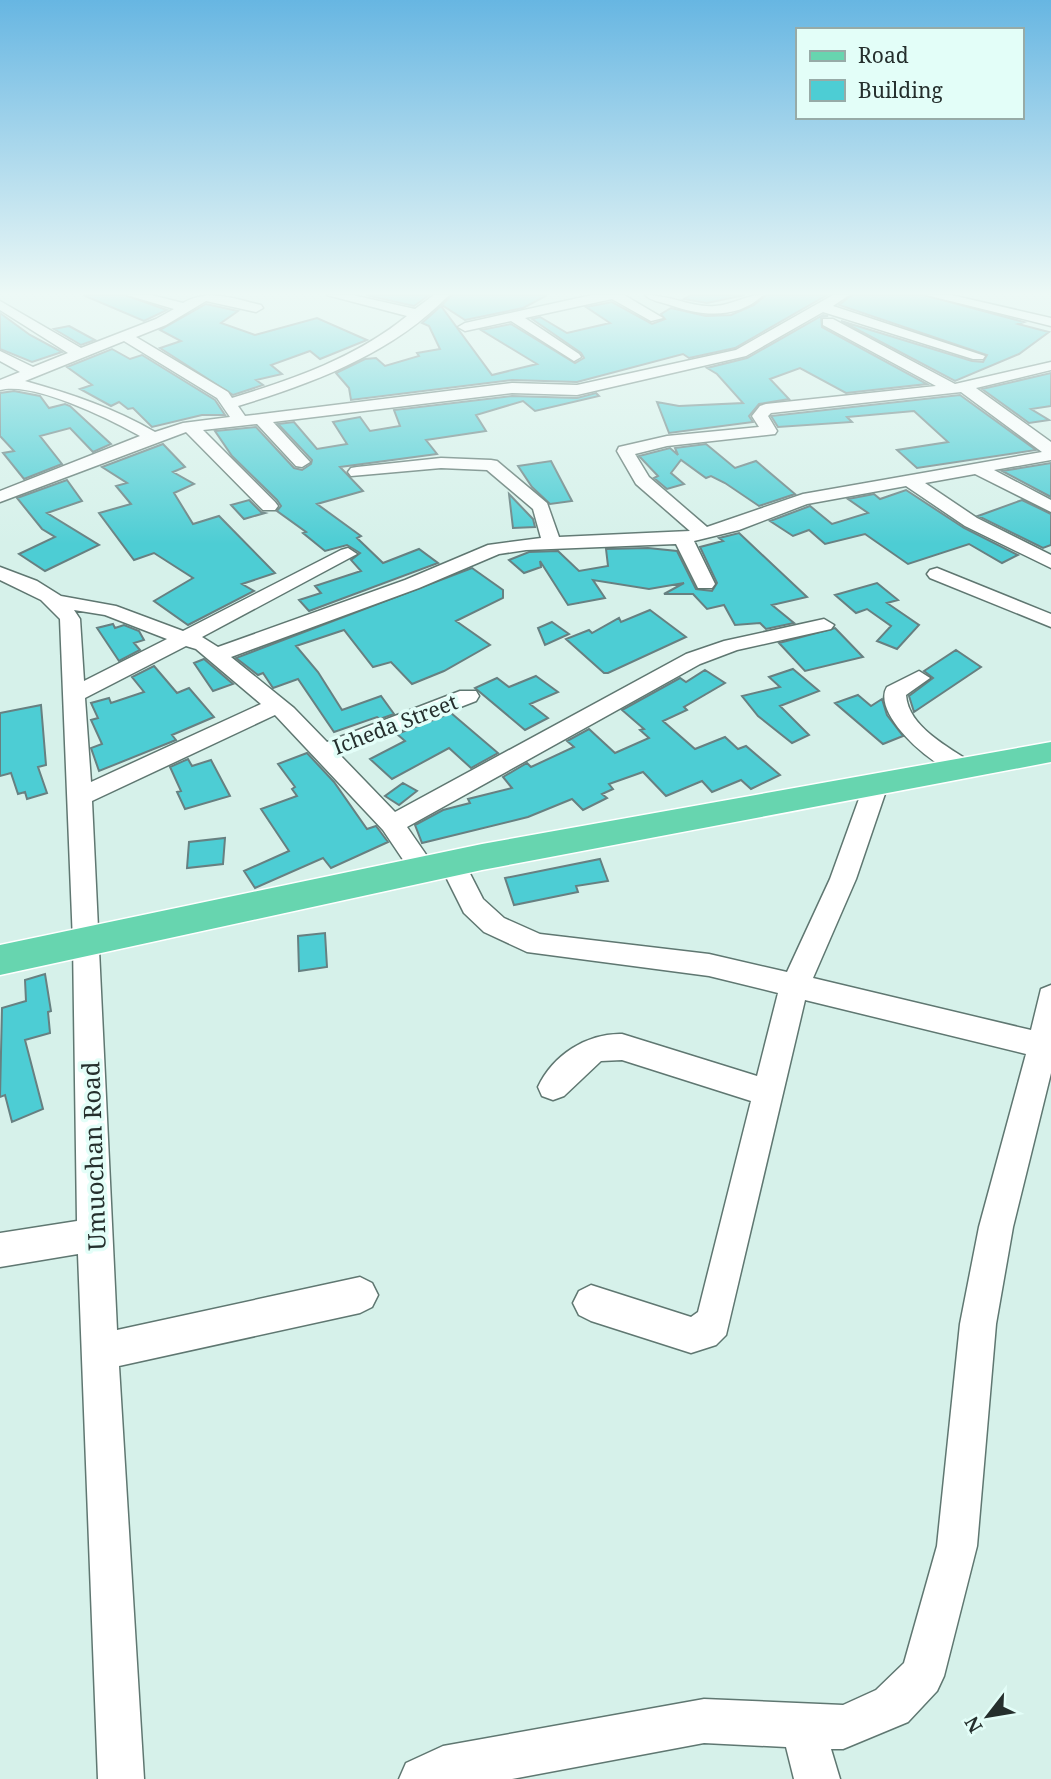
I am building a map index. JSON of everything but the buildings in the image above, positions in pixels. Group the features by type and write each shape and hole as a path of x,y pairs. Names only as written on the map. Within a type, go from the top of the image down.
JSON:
{"main road":[{"path":"0,960 437,866 1051,752"}],"street":[{"path":"192,378 231,403 240,421"},
{"path":"231,403 304,378"},
{"path":"0,497 153,437 190,427 512,387 569,390 633,378"},
{"path":"940,378 1051,453"},
{"path":"703,533 642,480 625,450 667,441 769,431 760,416 765,409 958,388 1000,378"},
{"path":"5,383 73,399 120,418 153,437"},
{"path":"260,418 302,462"},
{"path":"190,427 269,506"},
{"path":"216,655 412,584 495,549 683,538 733,526 803,499 1051,453"},
{"path":"357,472 441,463 491,465 541,508 552,545"},
{"path":"975,467 1051,507"},
{"path":"908,478 971,522 1051,562"},
{"path":"683,538 705,584"},
{"path":"74,695 348,554"},
{"path":"0,573 40,589 60,602 109,610 186,637 216,655 276,706 437,866 473,906 494,925 526,940 576,950 709,965 794,988 1047,1046"},
{"path":"937,574 1051,621"},
{"name":"Umuochan Road","path":"60,602 70,619 88,942 94,1235 121,1779"},
{"path":"392,824 693,659 731,645 824,625"},
{"path":"919,678 895,692 894,699 899,710 913,731 964,769"},
{"name":"Icheda Street","path":"322,752 468,696"},
{"path":"79,797 276,706"},
{"path":"591,1303 691,1335 703,1332 713,1322 794,988 843,878 876,785"},
{"path":"422,1779 443,1769 704,1721 843,1727 892,1706 922,1676 957,1546 978,1324 996,1227 1047,1046 1051,997"},
{"path":"553,1087 582,1055 606,1045 622,1047 770,1094"},
{"path":"0,1250 94,1235"},
{"path":"101,1352 360,1295"},
{"path":"802,1725 817,1779"}]}
